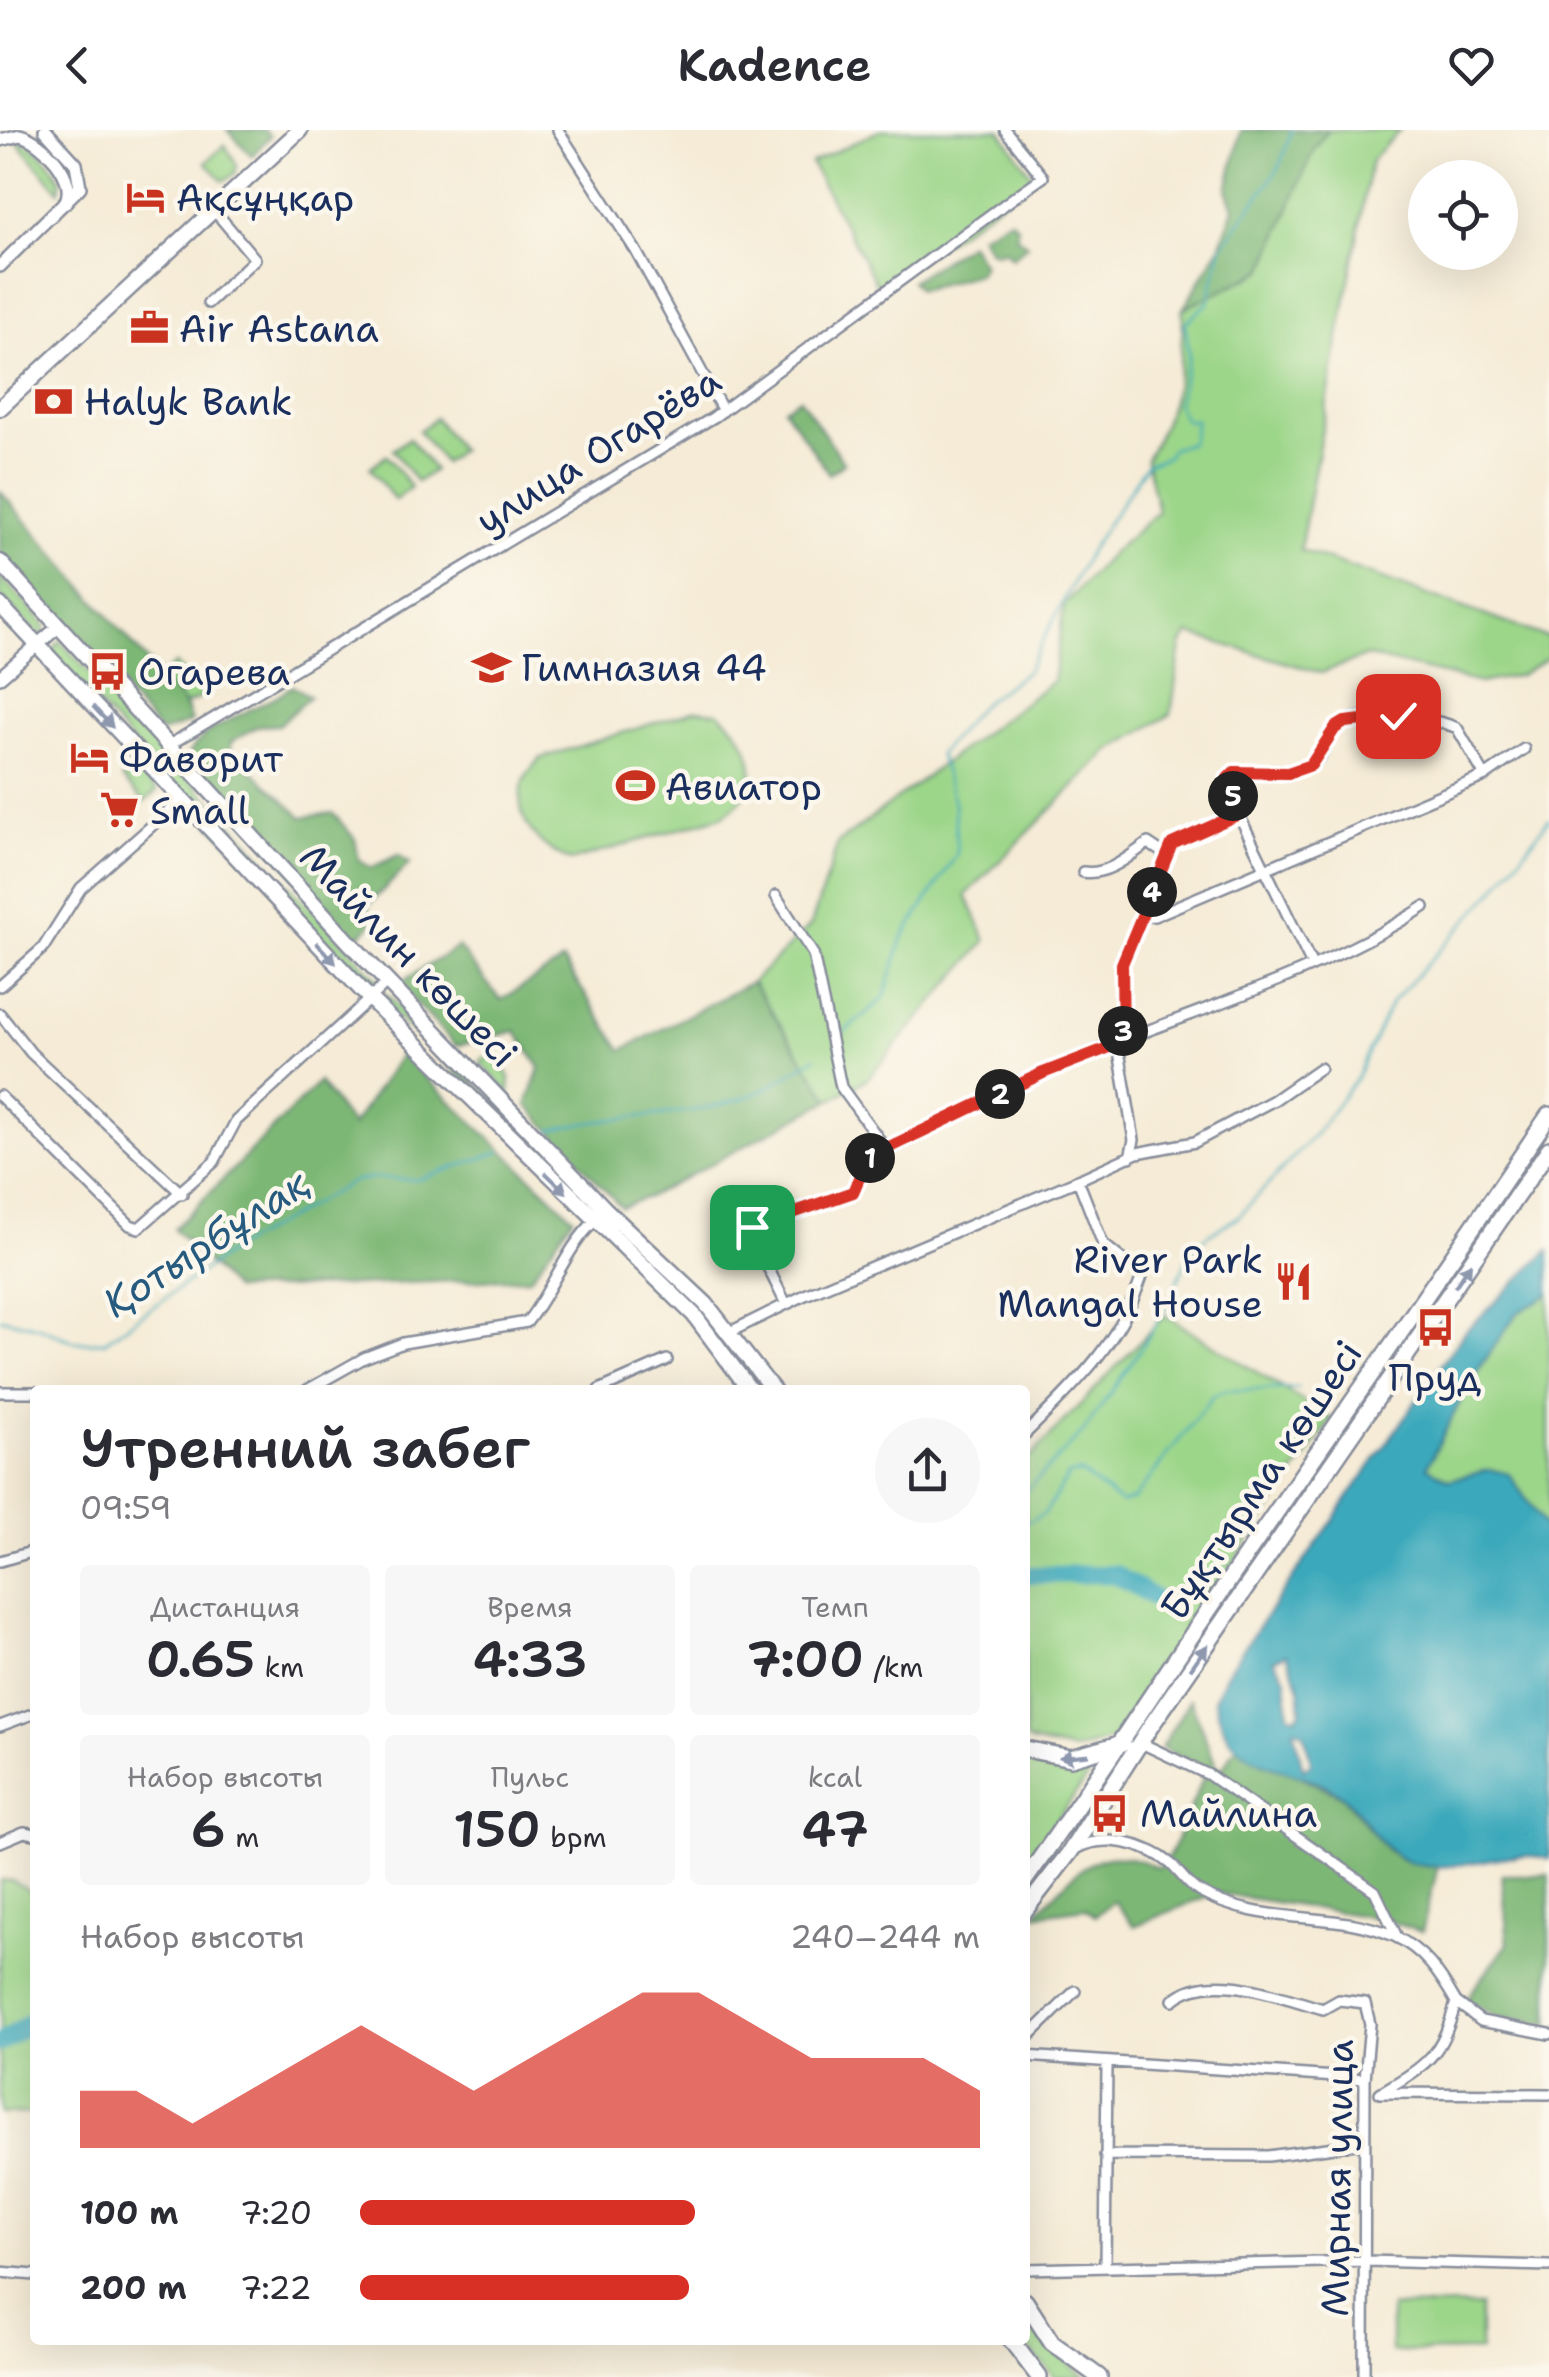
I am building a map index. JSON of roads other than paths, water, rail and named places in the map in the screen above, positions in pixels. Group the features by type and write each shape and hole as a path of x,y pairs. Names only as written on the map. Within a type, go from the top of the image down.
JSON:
{"main road":[{"path":"0,408 300,130"},
{"name":"Майлин көшесі","path":"0,562 166,747 388,982 606,1210 730,1332 769,1385"},
{"name":"Майлин көшесі","path":"0,605 370,999 482,1113 694,1314 746,1385"},
{"path":"482,1113 494,1108 496,1092"},
{"name":"Бұқтырма көшесі","path":"1030,1873 1123,1743 1242,1562 1308,1472 1549,1115"},
{"name":"Бұқтырма көшесі","path":"1030,1900 1070,1852 1140,1742 1549,1150"},
{"path":"1030,1749 1071,1758 1123,1743"},
{"path":"1030,2309 1052,2344 1099,2377"},
{"path":"1014,2345 1032,2375"}],"street":[{"path":"0,266 76,194 80,182 76,164 45,130"},
{"path":"558,130 636,252 723,411"},
{"name":"улица Огарёва","path":"166,747 723,411 1042,177 1005,130"},
{"path":"0,140 14,135 30,138 64,174 69,195 56,214"},
{"path":"208,303 256,259 214,210"},
{"path":"0,677 58,628"},
{"path":"1311,963 1264,870 1228,778 1234,772 1288,773 1311,765 1335,728 1360,717 1445,722 1464,734 1485,776"},
{"path":"1142,917 1154,916 1485,776 1524,750"},
{"path":"0,986 43,948 80,888 180,800"},
{"path":"1130,1157 1134,1140 1119,1052 1123,1042 1122,964 1166,854 1187,834 1239,814"},
{"path":"1083,872 1094,874 1114,866 1148,843 1166,854"},
{"path":"776,896 813,954 842,1087 886,1149"},
{"path":"786,1304 751,1233 752,1227 853,1192 866,1162 886,1149 1043,1073 1311,963 1398,924 1424,907"},
{"path":"0,1096 130,1225 148,1225 214,1162 236,1121 388,982"},
{"path":"0,1014 31,1053 182,1194"},
{"path":"730,1332 786,1304 1130,1157 1195,1142 1274,1100 1320,1068"},
{"path":"1030,1429 1103,1354 1128,1314 1142,1276 1103,1244 1078,1180"},
{"path":"316,1385 364,1358 403,1343 526,1322 564,1268 582,1232 595,1220"},
{"path":"610,1385 667,1360"},
{"path":"0,1392 30,1392"},
{"path":"0,1561 30,1552"},
{"path":"0,1726 30,1714"},
{"path":"1140,1742 1209,1775 1376,1891 1397,1937"},
{"path":"0,1842 30,1833"},
{"path":"1070,1852 1096,1841 1128,1844 1157,1854 1196,1890 1251,1913 1379,1930 1424,1955 1456,2002 1481,2021 1549,2034"},
{"name":"Мирная улица","path":"1172,2000 1206,1983 1323,2009 1340,2000 1365,2002 1370,2024 1364,2079 1364,2377"},
{"path":"1030,2035 1074,1991"},
{"path":"1365,2098 1428,2064 1446,2039 1456,2002"},
{"path":"1030,2056 1364,2079"},
{"path":"1105,2266 1107,2063"},
{"path":"1380,2093 1549,2094"},
{"path":"1105,2155 1268,2156 1364,2143"},
{"path":"1030,2268 1367,2262 1549,2266"},
{"path":"0,2272 30,2275"}],"water":[{"path":"1549,1250 1549,1294 1516,1314 1469,1384 1427,1467 1449,1480 1489,1470 1508,1473 1549,1533 1549,1859 1517,1856 1435,1867 1406,1861 1394,1854 1351,1804 1328,1787 1243,1752 1225,1732 1214,1699 1227,1672 1464,1332","holes":["1286,1654 1299,1685 1301,1711 1296,1717 1289,1714 1286,1678 1274,1659","1294,1728 1304,1733 1311,1764 1303,1769"]}],"waterway":[{"name":"Қотырбұлақ","path":"843,1033 884,998 903,937 957,854 954,802 939,754 981,705 1027,671 1089,552 1147,464 1167,457 1171,449 1191,443 1196,420 1186,421 1177,405 1189,355 1185,323 1208,303 1221,248 1279,168 1292,130"},
{"path":"1030,1487 1084,1431 1130,1365 1166,1308 1189,1255 1209,1234 1238,1217 1316,1133 1356,1079 1391,1003 1495,890 1549,819"},
{"name":"Қотырбұлақ","path":"550,1131 725,1104 766,1088 816,1057"},
{"name":"Қотырбұлақ","path":"0,1318 39,1327 75,1342 104,1342 235,1248 352,1182 370,1178 417,1180 500,1152"},
{"path":"1030,1520 1045,1513 1069,1474 1081,1473 1121,1503 1134,1499 1213,1396 1224,1391 1298,1388"},
{"path":"1030,1575 1115,1574 1161,1602"},
{"path":"0,2043 30,2022"}],"place":[{"name":"Ақсұңқар","path":"146,197"},
{"name":"Air Astana","path":"149,328"},
{"name":"Halyk Bank","path":"54,401"},
{"name":"Гимназия 44","path":"491,667"},
{"name":"Огарева","path":"108,671"},
{"name":"Фаворит","path":"89,758"},
{"name":"Авиатор","path":"635,786"},
{"name":"Small","path":"120,810"},
{"name":"River Park Mangal House","path":"1293,1281"},
{"name":"Пруд","path":"1435,1328"},
{"name":"Майлина","path":"1110,1813"}]}
